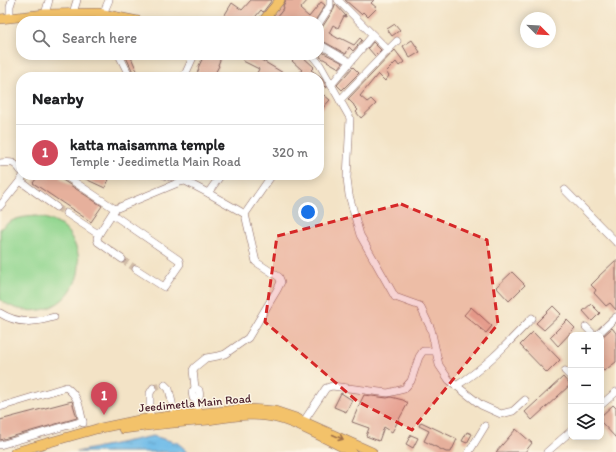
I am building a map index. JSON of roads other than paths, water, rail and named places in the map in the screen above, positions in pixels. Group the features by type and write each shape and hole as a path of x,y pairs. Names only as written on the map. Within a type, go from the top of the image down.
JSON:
{"main road":[{"path":"267,16 280,0"},
{"path":"28,16 73,13 101,16"},
{"path":"0,19 16,17"},
{"name":"Jeedimetla Main Road","path":"15,452 96,429 150,419 248,409 275,411 296,418 372,452"},
{"name":"Jeedimetla Main Road","path":"37,452 99,434 123,429 254,415 290,422 352,452"}],"street":[{"path":"10,18 10,6 12,0"},
{"path":"45,14 49,0"},
{"path":"73,13 77,0"},
{"path":"101,16 109,0"},
{"path":"324,16 330,6 330,0"},
{"path":"338,0 388,50"},
{"path":"331,85 373,35"},
{"path":"340,100 397,41"},
{"path":"324,47 350,62"},
{"path":"122,60 128,72"},
{"path":"186,72 192,60"},
{"path":"316,60 324,72"},
{"path":"324,72 350,118 347,178 349,195 360,235 395,297 420,306 431,329 439,365 449,380 456,386 481,405 501,414 513,411 525,400"},
{"path":"0,163 10,162 16,164"},
{"path":"0,206 19,180"},
{"path":"27,180 56,206"},
{"path":"71,180 180,263 164,287 136,269"},
{"path":"208,193 217,180"},
{"path":"245,214 269,180"},
{"path":"122,259 98,242 100,232 114,212 185,181 245,214 256,262 279,277 281,282 277,290 248,338 225,354 206,358 199,363 194,370 195,388 199,390 200,397 197,400 198,414"},
{"path":"565,190 616,242"},
{"path":"66,213 95,232 100,232"},
{"path":"0,313 10,319 29,322 54,317"},
{"path":"598,332 616,317"},
{"path":"456,386 467,379 507,344 532,318"},
{"path":"586,327 592,332"},
{"path":"304,421 326,388 332,386 388,393 404,389 411,381 419,357 423,350 436,351"},
{"path":"565,371 568,374"},
{"path":"165,386 169,389 175,416"},
{"path":"0,407 66,387 77,398 83,422 0,445"},
{"path":"150,419 150,393 153,388"},
{"path":"602,404 615,395"},
{"path":"469,452 485,426"},
{"path":"547,452 568,434"}],"water":[{"path":"153,436 178,443 188,452 76,452"}],"tunnel":[{"path":"56,207 66,213"},
{"path":"122,259 136,269"},
{"path":"153,388 165,385"}],"place":[{"name":"katta maisamma temple","path":"104,415"}]}
